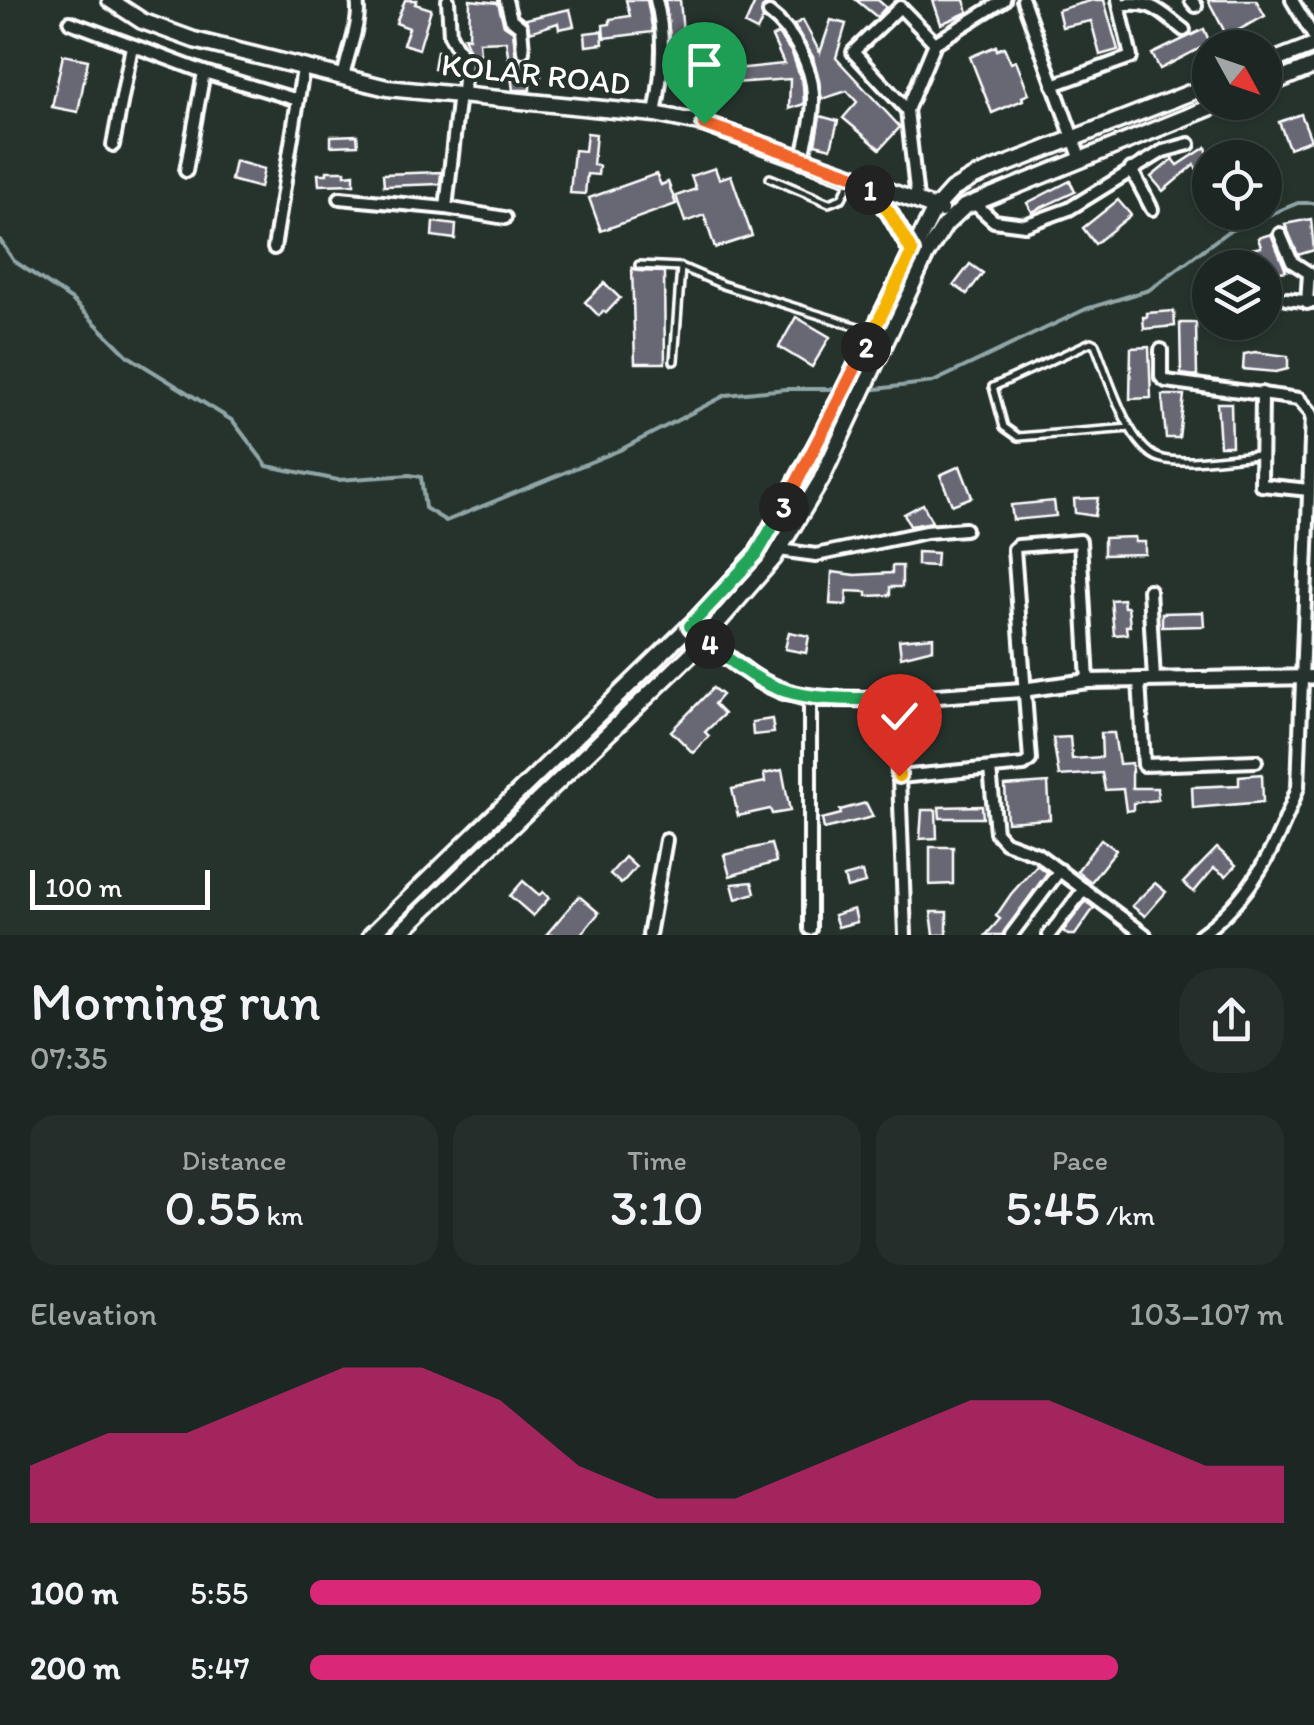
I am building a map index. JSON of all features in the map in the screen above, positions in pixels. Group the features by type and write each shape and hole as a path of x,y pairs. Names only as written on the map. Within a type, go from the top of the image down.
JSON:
{"main road":[{"name":"KOLAR ROAD","path":"110,0 142,21 194,40 387,88 655,114 704,124 855,176 954,216"},
{"path":"1282,57 1314,45"},
{"path":"1282,79 1314,66"},
{"path":"372,935 690,626 766,542 912,252 936,207 952,190 1192,92"},
{"path":"398,935 705,640 779,550 822,480 926,255 954,216 964,207 1192,115"},
{"path":"855,176 889,212 912,252"}],"street":[{"path":"343,78 350,41 360,19 357,0"},
{"path":"446,208 465,61 450,34 448,0"},
{"path":"506,0 511,19 520,27 524,51"},
{"path":"655,114 662,68 658,29 661,18 656,0"},
{"path":"916,199 907,110 935,43 1004,0"},
{"path":"1024,0 1081,160"},
{"path":"1292,0 1314,38"},
{"path":"1053,85 1131,57 1119,2 1148,2 1184,30"},
{"path":"907,110 853,52 900,7 935,43"},
{"path":"769,13 792,36 812,84 812,116 803,157"},
{"path":"70,22 204,72 298,100"},
{"path":"113,145 132,46"},
{"path":"274,248 303,69"},
{"path":"186,171 204,72"},
{"path":"975,204 994,221 1024,225 1069,209 1163,151 1189,144"},
{"path":"1131,170 1152,209"},
{"path":"340,198 505,218"},
{"path":"1280,234 1292,262 1309,273 1311,302 1286,298"},
{"path":"1162,350 1160,377 1166,382 1299,399 1312,414 1309,677 1298,787 1279,839 1261,871 1200,935"},
{"path":"1262,392 1263,488 1310,490"},
{"path":"779,550 816,555 926,532 965,529"},
{"path":"899,776 1024,766 1030,760 1014,549 1018,546 1080,542 1088,682"},
{"path":"1150,590 1144,765 1256,762"},
{"path":"690,626 758,681 780,692 810,699 896,699 1088,682 1309,677"},
{"path":"810,699 810,930"},
{"path":"896,699 904,935"},
{"path":"990,769 1000,839 1037,854 1145,935"},
{"path":"649,935 666,840"},
{"path":"1011,935 1060,870"},
{"path":"1049,935 1084,888"}],"lane":[{"path":"770,178 829,203 842,198 855,176"},
{"path":"639,265 681,267 723,286 874,332"},
{"path":"674,361 681,267"},
{"path":"1130,428 1018,437 1004,427 992,387 1091,342 1130,428 1150,454 1163,460 1262,455"}],"building":[{"path":"405,0 417,0 415,4 431,9 419,49 403,44 409,28 396,23"},
{"path":"470,0 498,3 504,25 513,31 516,57 523,64 541,62 541,76 530,77 530,90 513,90 506,41 479,42 482,73 473,74 473,58 464,37 469,38"},
{"path":"626,0 647,0 653,32 604,38 603,25 610,24 610,19 630,16"},
{"path":"665,0 680,0 684,44 671,45"},
{"path":"756,0 771,0 762,8 763,19 757,31 745,25"},
{"path":"856,0 878,0 886,7 877,17"},
{"path":"933,0 964,0 968,12 941,24"},
{"path":"1104,0 1118,50 1100,55 1091,21 1062,27 1058,10"},
{"path":"1208,0 1256,0 1265,16 1238,30 1224,30"},
{"path":"570,9 574,26 559,29 558,23 530,32 526,19"},
{"path":"803,20 820,53 831,20 846,24 836,58 900,127 880,149 843,118 857,102 847,91 822,99 813,57 794,25"},
{"path":"602,31 603,44 586,46 585,33"},
{"path":"778,34 792,53 803,85 804,104 789,109 790,79 735,83 734,69 784,64 772,37"},
{"path":"1192,35 1192,52 1160,69 1152,54"},
{"path":"996,46 997,50 1004,47 1011,63 1016,61 1029,94 992,113 970,57"},
{"path":"437,51 451,54 448,71 434,69"},
{"path":"63,55 88,60 78,112 52,107"},
{"path":"1301,114 1311,140 1289,148 1279,122"},
{"path":"820,116 838,121 831,148 815,144"},
{"path":"587,133 596,134 593,165 599,166 598,175 587,174 585,194 570,193 574,150 585,151"},
{"path":"357,135 358,145 331,146 331,136"},
{"path":"1192,156 1192,167 1163,191 1151,177 1173,159 1178,165"},
{"path":"235,161 264,169 260,188 231,180"},
{"path":"715,168 719,179 731,175 752,236 715,248 704,215 685,222 676,196 696,189 691,176"},
{"path":"441,172 440,184 384,186 383,174"},
{"path":"318,174 354,174 354,184 319,185"},
{"path":"656,174 661,185 668,182 676,204 601,231 589,198"},
{"path":"1070,181 1075,192 1032,212 1027,203"},
{"path":"1118,200 1131,215 1095,244 1083,228"},
{"path":"1311,219 1314,250 1298,255 1285,224"},
{"path":"433,222 456,225 455,239 432,236"},
{"path":"1271,234 1277,250 1252,250 1261,247 1258,238"},
{"path":"970,264 983,273 967,294 954,285"},
{"path":"632,268 664,272 665,363 635,363"},
{"path":"604,283 620,298 599,316 585,302"},
{"path":"1174,311 1175,326 1144,329 1143,317 1147,313"},
{"path":"796,317 830,337 812,367 779,347"},
{"path":"1180,323 1192,323 1197,376 1181,374"},
{"path":"1149,347 1151,398 1130,399 1131,348"},
{"path":"1244,354 1288,356 1288,369 1243,369"},
{"path":"1162,395 1184,395 1179,438 1166,438"},
{"path":"1217,403 1231,403 1232,446 1220,446"},
{"path":"960,466 972,497 952,505 940,475"},
{"path":"1098,498 1095,516 1075,513 1074,499"},
{"path":"1054,501 1056,516 1013,520 1011,505"},
{"path":"923,504 932,522 910,526 904,514"},
{"path":"1135,537 1135,542 1145,542 1145,554 1104,555 1104,538"},
{"path":"917,552 937,553 936,566 917,565"},
{"path":"892,566 902,566 902,587 890,587 890,595 867,596 867,592 847,591 846,605 830,604 832,572 892,573"},
{"path":"1123,599 1130,626 1126,626 1127,634 1114,635 1111,600"},
{"path":"1203,612 1204,626 1162,627 1162,613"},
{"path":"789,632 809,636 806,653 785,649"},
{"path":"933,637 933,649 901,657 899,640"},
{"path":"713,688 722,695 714,704 724,714 705,732 709,736 693,753 671,731"},
{"path":"772,719 774,733 753,735 752,722"},
{"path":"1101,733 1114,733 1119,764 1132,763 1132,788 1157,788 1158,800 1133,803 1133,810 1126,811 1123,789 1105,790 1102,773 1059,776 1053,738 1070,737 1072,759 1102,757"},
{"path":"782,770 790,811 772,814 770,809 738,816 732,789 765,782 764,774"},
{"path":"1262,774 1263,802 1193,808 1192,787 1239,785 1239,776"},
{"path":"1048,783 1050,819 1007,822 1005,786"},
{"path":"866,803 873,817 824,829 822,819"},
{"path":"982,806 983,818 940,818 939,807"},
{"path":"922,810 936,810 937,838 920,839"},
{"path":"1101,839 1116,850 1091,882 1077,871"},
{"path":"771,844 776,862 730,876 724,855"},
{"path":"930,847 953,847 953,884 930,885"},
{"path":"1217,848 1236,865 1226,876 1214,868 1194,892 1183,883"},
{"path":"625,857 636,867 621,884 610,874"},
{"path":"1037,865 1047,873 1002,935 986,935 1000,919 996,916 1011,894"},
{"path":"862,872 865,883 847,888 844,877"},
{"path":"523,881 549,898 533,916 510,896"},
{"path":"752,882 755,893 736,899 732,884"},
{"path":"1155,883 1166,892 1145,916 1132,906"},
{"path":"579,896 599,913 580,935 546,935"},
{"path":"1086,901 1094,908 1075,935 1068,935 1063,931"},
{"path":"854,909 857,922 838,927 834,915"},
{"path":"931,912 947,912 947,935 934,935"}],"waterway":[{"path":"868,390 933,382 1086,309 1149,290 1227,232 1298,203 1314,203"},
{"path":"0,240 14,261 72,300 128,356 233,421 267,466 338,480 421,477 425,508 446,521 620,450 726,395 839,389"}],"route":[{"path":"704,124 858,177 889,212 912,252 766,542 690,626 740,670 780,692 810,699 896,699 899,776"}]}
